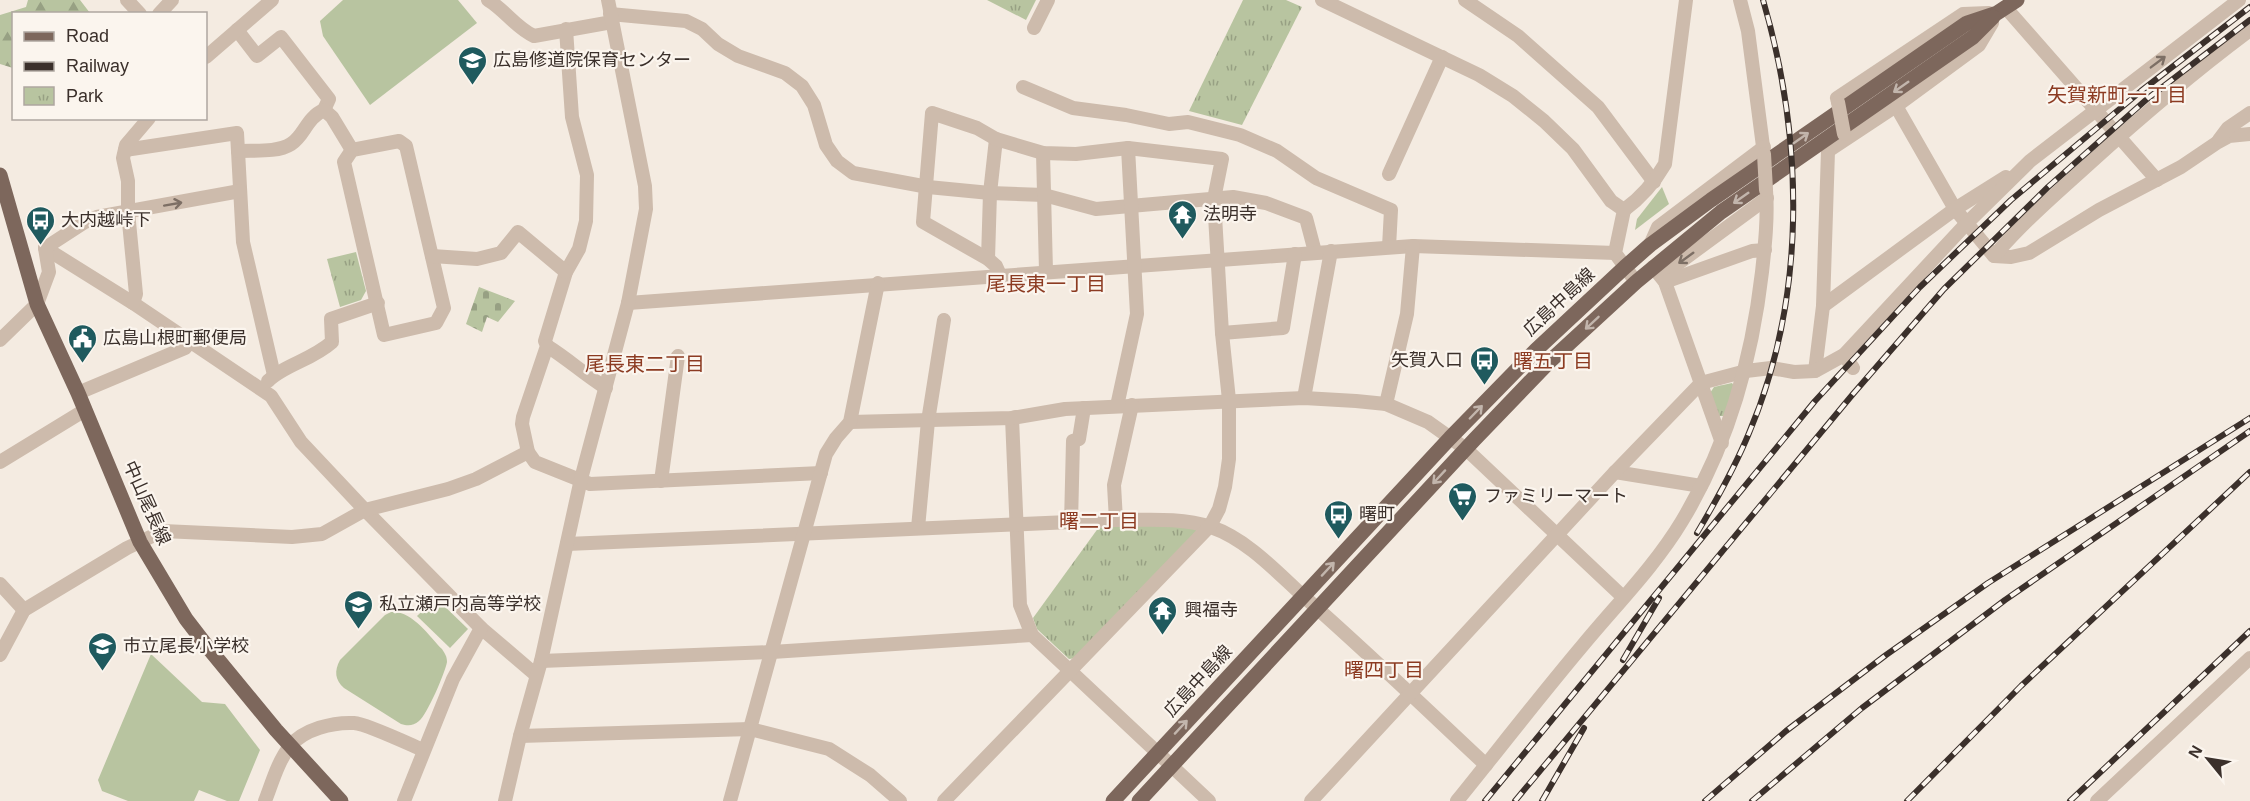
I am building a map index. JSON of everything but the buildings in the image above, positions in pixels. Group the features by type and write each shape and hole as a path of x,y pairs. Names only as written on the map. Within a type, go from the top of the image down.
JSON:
{"main road":[{"name":"広島中島線","path":"1113,801 1450,438 1536,350 1625,267 1650,245 1967,23 2007,7"},
{"name":"広島中島線","path":"1139,801 1466,448 1549,362 1636,282 1660,275 1721,212 1973,37 2007,7"},
{"name":"中山尾長線","path":"0,175 37,304 78,393 140,542 186,619 290,746 341,801"}],"street":[{"path":"127,0 138,12"},
{"path":"161,12 172,0"},
{"path":"207,56 272,0"},
{"path":"488,0 501,8 524,31 534,36 566,30 610,12 686,21 702,29 718,44 738,56 785,73 802,86 814,105 826,145 837,161 853,173 928,187 1044,195 1096,209 1233,197 1266,203 1306,218 1315,252"},
{"path":"1034,28 1048,0"},
{"path":"1322,0 1479,75 1513,96 1573,149 1611,201 1624,210"},
{"path":"1465,0 1518,36 1598,107 1654,182"},
{"path":"1636,282 1615,253 1624,210 1637,201 1654,182 1665,164 1686,0"},
{"path":"1457,801 1654,562 1682,521 1722,443 1746,371 1760,297 1765,250 1767,194 1764,151 1748,31 1740,0"},
{"path":"1823,306 1955,209 2030,161 2240,0"},
{"path":"2007,7 2118,138 2157,180"},
{"path":"1845,136 1837,100 1963,14 2007,7"},
{"path":"1815,371 1823,306 1828,151 1845,136 1896,106 1979,45 2007,7"},
{"path":"505,801 539,668 581,479 628,303 646,209 645,186 610,12"},
{"path":"237,30 257,56 281,37 329,99 324,110 315,114 291,144 278,149 238,151"},
{"path":"566,30 572,117 587,175 586,221 579,249 566,272 545,341 548,346 570,360 583,373 606,388"},
{"path":"1994,256 2021,225 2118,138 2214,57 2250,30"},
{"path":"1389,174 1442,57"},
{"path":"1023,87 1073,108 1126,114 1169,123 1188,122 1240,135 1277,151 1316,178 1391,210 1389,248"},
{"path":"1896,106 1955,209 1994,256 2011,257 2029,253 2099,210 2181,167 2229,136 2250,134"},
{"path":"324,110 332,117 352,150"},
{"path":"944,801 1210,526 1219,509 1229,459 1229,400 1222,333 1214,199 1222,159 1128,148 1076,153 1043,153 996,139 977,128 932,113 928,187 923,222 988,259 996,266 1000,275"},
{"path":"2218,142 2228,128 2250,113"},
{"path":"133,303 136,294 128,212 128,181 123,158 126,145 147,120"},
{"path":"125,150 237,133 243,242 274,375"},
{"path":"988,259 990,193 996,139"},
{"path":"399,141 406,146 444,308 436,323 384,335 344,162 352,150 399,141"},
{"path":"1117,406 1137,314 1128,148"},
{"path":"1650,245 1658,227 1764,151"},
{"path":"1043,153 1046,271"},
{"path":"1311,801 1615,472 1701,384 1746,371 1771,368 1794,372 1815,371 1844,355 1966,224 2030,161"},
{"path":"45,248 91,219 240,192"},
{"path":"1660,275 1767,194"},
{"path":"432,256 477,259 501,253 518,232 566,272"},
{"path":"628,303 878,283 1413,246 1615,253"},
{"path":"1386,405 1407,314 1413,246"},
{"path":"0,340 37,304 49,272 45,248"},
{"path":"45,248 133,303 271,396 301,442 481,628 539,668 1032,635"},
{"path":"1660,275 1752,251 1765,250"},
{"path":"1304,398 1331,251"},
{"path":"1222,333 1283,328 1295,254"},
{"path":"1660,275 1722,443"},
{"path":"730,801 826,454 850,422 878,283"},
{"path":"261,389 274,375 319,354 332,342 331,319 378,303"},
{"path":"918,528 928,421 944,320"},
{"path":"78,393 185,348 190,342"},
{"path":"548,346 522,424 528,452 536,462 590,484 821,473"},
{"path":"1844,355 1853,368"},
{"path":"661,481 678,356"},
{"path":"850,422 1011,418 1084,408 1229,400 1304,398 1356,400 1386,405 1428,422 1466,448 1623,597"},
{"path":"1116,520 1114,485 1132,405"},
{"path":"1071,523 1073,441 1079,439 1084,408"},
{"path":"0,462 85,410"},
{"path":"1011,418 1020,606 1032,635 1209,801"},
{"path":"0,655 24,610 162,531 292,537 322,534 365,510 457,486 476,479 528,452"},
{"path":"1615,472 1701,486"},
{"path":"567,544 1116,520 1167,519 1210,526 1230,535 1254,552 1318,608 1486,765"},
{"path":"0,584 24,610"},
{"path":"404,801 453,679 481,628"},
{"path":"2097,801 2250,658"},
{"path":"265,801 281,761 290,746 299,738 321,727 356,723 423,750"},
{"path":"520,736 750,729 829,749 870,775 900,801"}],"green space":[{"path":"28,0 80,0 89,12 12,12 12,68 0,64 0,15 26,7"},
{"path":"343,0 458,0 477,23 370,105 323,36 320,21"},
{"path":"987,0 1036,0 1026,20"},
{"path":"1243,0 1286,0 1302,7 1242,125 1189,111"},
{"path":"1662,187 1669,204 1635,230 1637,219"},
{"path":"356,252 366,291 361,300 340,307 327,259"},
{"path":"479,287 515,301 498,322 487,317 482,332 466,324"},
{"path":"1732,383 1734,386 1724,416 1719,416 1710,393 1714,387"},
{"path":"1147,525 1195,528 1198,533 1077,658 1069,659 1037,629 1033,618 1099,527"},
{"path":"436,598 468,629 450,648 417,616"},
{"path":"399,612 413,619 442,649 447,658 443,675 426,711 419,721 410,725 401,724 344,688 336,675 340,660 385,615"},
{"path":"151,654 202,702 225,704 260,750 239,801 227,801 199,790 194,801 128,801 102,791 98,780"}],"railway":[{"path":"1697,533 1738,458 1768,381 1781,327 1790,273 1793,218 1792,162 1777,53 1763,0"},
{"path":"1485,801 1815,401 1920,287 2011,200 2141,91 2250,7"},
{"path":"1515,801 1853,394 1944,289 2048,187 2147,99 2250,20"},
{"path":"1705,801 1786,731 1886,655 1988,583 2250,418"},
{"path":"1752,801 1862,708 2005,600 2250,431"},
{"path":"1907,801 2021,686 2250,472"},
{"path":"1623,660 1659,598"},
{"path":"2070,801 2250,631"},
{"path":"1542,801 1584,728"}],"place":[{"name":"広島修道院保育センター","path":"472,86"},
{"name":"法明寺","path":"1182,240"},
{"name":"大内越峠下","path":"40,246"},
{"name":"広島山根町郵便局","path":"82,364"},
{"name":"矢賀入口","path":"1484,386"},
{"name":"ファミリーマート","path":"1463,522"},
{"name":"曙町","path":"1338,540"},
{"name":"私立瀬戸内高等学校","path":"358,630"},
{"name":"興福寺","path":"1163,636"},
{"name":"市立尾長小学校","path":"102,672"}],"district":[{"name":"矢賀新町一丁目","path":"2117,95"},
{"name":"尾長東一丁目","path":"1046,284"},
{"name":"曙五丁目","path":"1553,361"},
{"name":"尾長東二丁目","path":"645,364"},
{"name":"曙二丁目","path":"1099,521"},
{"name":"曙四丁目","path":"1384,670"}]}
